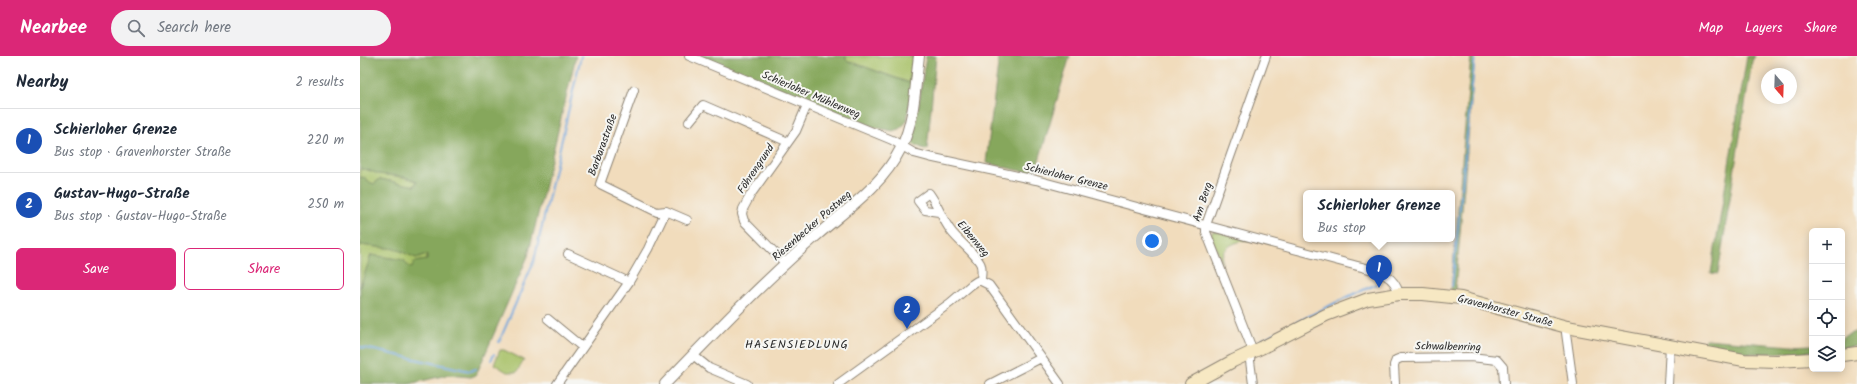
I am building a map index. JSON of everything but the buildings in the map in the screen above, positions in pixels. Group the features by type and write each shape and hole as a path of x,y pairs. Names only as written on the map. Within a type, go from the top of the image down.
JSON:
{"main road":[{"name":"Gravenhorster Straße","path":"1190,384 1342,308 1374,298 1399,294 1423,294 1461,298 1567,327 1744,360 1777,361 1809,359"},
{"path":"1845,355 1857,353"}],"street":[{"name":"Schierloher Mühlenweg","path":"689,56 902,146"},
{"name":"Riesenbecker Postweg","path":"665,384 816,235 850,209 869,192 886,172 902,146 909,128 919,56"},
{"name":"Am Berg","path":"1253,384 1250,353 1251,346 1206,232 1206,226 1266,56"},
{"name":"Barbarastraße","path":"634,90 600,184 657,212 666,211 686,220"},
{"name":"Föhrengrund","path":"689,122 703,105 788,142"},
{"name":"Föhrengrund","path":"786,264 744,221 742,214 743,208 750,194 796,131 807,105"},
{"name":"Schierloher Grenze","path":"902,146 914,153 1036,180 1388,276 1397,286 1399,294"},
{"path":"556,384 629,282 648,249 666,211"},
{"name":"Eibenweg","path":"939,212 957,239 980,262 982,269 981,281"},
{"path":"568,254 629,282"},
{"path":"838,384 950,303 971,285 981,281 989,285 1060,384"},
{"path":"548,319 582,347"},
{"path":"1567,327 1566,333 1573,384"},
{"path":"1668,384 1670,346"},
{"path":"693,355 709,368 747,384"},
{"name":"Schwalbenring","path":"1395,384 1394,365 1396,360 1401,358 1440,357 1497,360 1504,367 1504,384"},
{"path":"990,384 1041,358"}],"green space":[{"path":"360,56 576,56 528,256 476,375 471,377 447,375 409,384 360,384 360,287 371,255 404,260 407,265 412,268 414,262 427,260 427,254 416,258 396,249 360,245 360,177 366,178 367,181 374,184 380,179 415,186 417,181 360,169"},
{"path":"699,56 846,56 846,60 909,83 913,56 916,56 907,121 900,129 893,131 873,127"},
{"path":"846,56 913,56 910,83 846,60"},
{"path":"926,56 936,56 927,150 910,143 916,123"},
{"path":"999,56 1070,56 1035,174 986,163"},
{"path":"1471,56 1475,56 1455,292 1451,291"},
{"path":"1747,56 1755,56 1752,61 1718,274 1711,273"},
{"path":"360,169 417,181 415,186 380,179 374,184 366,181 366,178 360,177"},
{"path":"1215,231 1249,240 1238,242 1229,246 1223,254 1222,264 1211,236 1212,232"},
{"path":"360,245 396,249 416,258 427,254 427,260 414,262 412,268 407,265 404,260 371,255 360,288"},
{"path":"1857,331 1857,346 1845,348 1845,336"},
{"path":"1705,339 1791,346 1809,345 1809,351 1756,353 1725,351 1703,344"},
{"path":"500,350 504,350 524,360 517,372 507,372 494,364"}],"waterway":[{"path":"499,342 534,261 581,56"},
{"path":"1452,286 1475,56"},
{"path":"1256,343 1345,298 1377,284"},
{"path":"360,347 470,371 476,369"},
{"path":"491,360 494,354"}],"place":[{"name":"Schierloher Grenze","path":"1379,288"},
{"name":"Gustav-Hugo-Straße","path":"907,329"}],"district":[{"name":"HASENSIEDLUNG","path":"797,344"}]}
